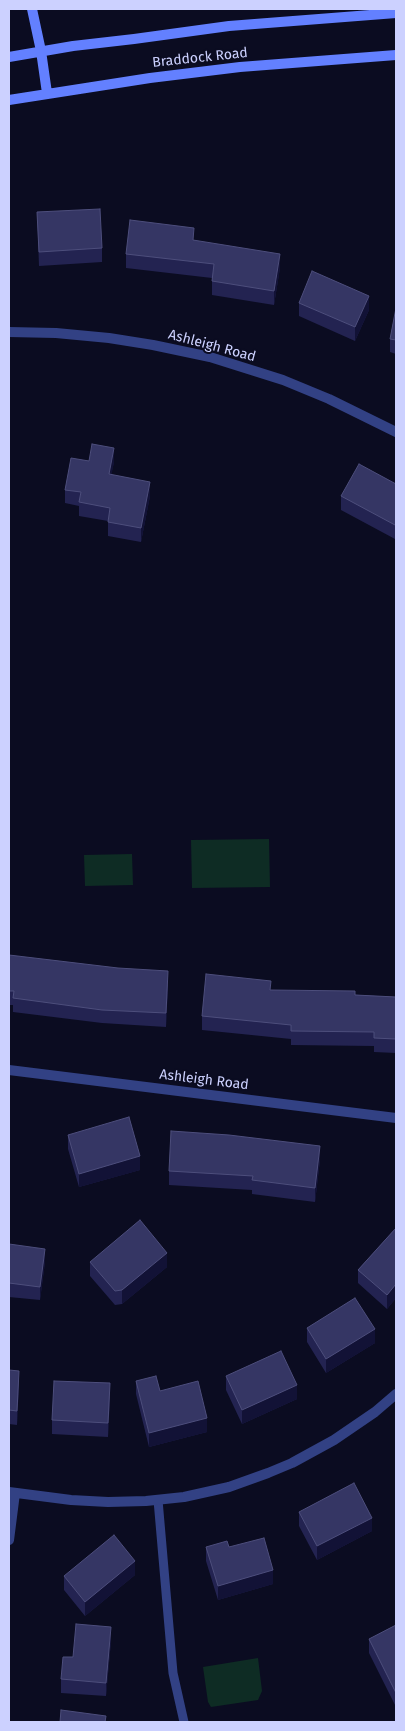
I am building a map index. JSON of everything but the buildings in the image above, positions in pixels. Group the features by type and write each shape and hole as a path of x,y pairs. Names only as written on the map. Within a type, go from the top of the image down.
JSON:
{"main road":[{"path":"32,9 41,50 47,93"},
{"name":"Braddock Road","path":"9,57 41,50 229,26 396,13"},
{"name":"Braddock Road","path":"9,100 150,78 240,67 396,55"}],"street":[{"name":"Ashleigh Road","path":"9,332 56,333 109,338 210,357 283,380 329,399 396,432"},
{"name":"Ashleigh Road","path":"9,1070 396,1118"},
{"path":"9,1540 12,1492 71,1500 108,1502 184,1497 228,1486 292,1463 334,1440 396,1394"}],"lane":[{"path":"158,1500 173,1672 184,1722"}],"green space":[{"path":"269,839 270,887 192,888 191,840"},
{"path":"132,854 133,885 85,886 84,855"},
{"path":"258,1658 262,1691 258,1700 211,1707 208,1702 203,1667"}]}
